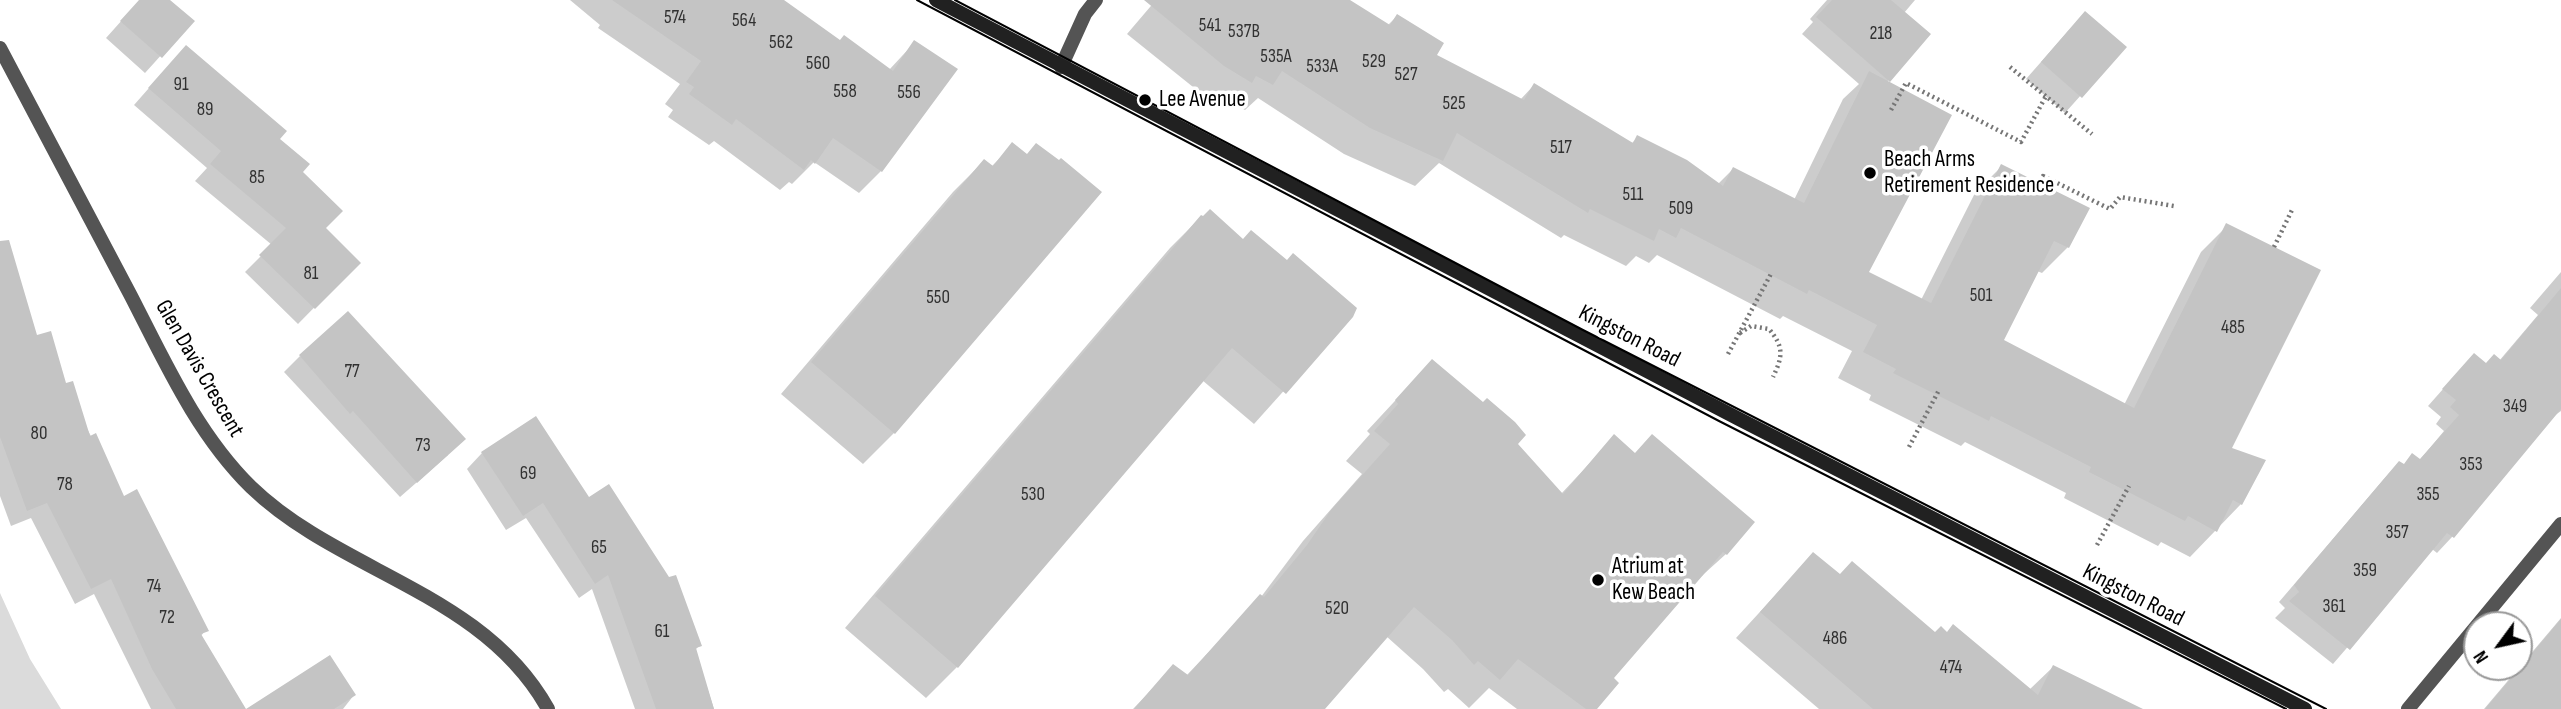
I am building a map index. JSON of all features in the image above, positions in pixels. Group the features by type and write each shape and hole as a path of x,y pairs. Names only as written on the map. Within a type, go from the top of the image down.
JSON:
{"main road":[{"name":"Kingston Road","path":"936,0 2305,709"}],"street":[{"path":"1061,67 1085,15 1096,0"},
{"name":"Glen Davis Crescent","path":"0,48 175,380 223,456 251,487 284,514 434,601 487,636 518,667 548,709"},
{"path":"2409,709 2561,524"}],"path":[{"path":"2010,67 2092,134"},
{"path":"1891,110 1906,83 2021,142 2046,96"},
{"path":"2040,181 2043,176 2110,209 2120,197 2174,206"},
{"path":"2274,247 2293,208"},
{"path":"1728,354 1772,272"},
{"path":"1739,334 1751,326 1769,329 1782,345 1782,359 1773,377"},
{"path":"1909,447 1939,390"},
{"path":"2097,545 2129,486"}],"shaded area":[{"path":"0,593 30,659 61,709 0,709"}],"building":[{"path":"139,0 170,0 195,21 162,58 120,21"},
{"path":"612,0 784,0 840,40 844,35 893,71 914,40 958,69 882,172 833,138 815,164 811,160 804,170 736,119 732,125 689,94 694,87 686,82 701,61"},
{"path":"1144,0 1350,0 1390,25 1397,14 1444,43 1437,55 1524,100 1534,83 1633,143 1637,135 1687,160 1723,186 1733,167 1804,203 1869,71 1952,115 1869,272 1931,303 2001,164 2090,208 2069,248 2054,241 2004,340 2134,408 2226,223 2321,270 2232,448 2266,460 2242,505 2233,500 2217,532 2188,516 2185,521 2089,472 2091,467 1991,416 1989,421 1893,373 1896,369 1863,352 1877,325 1809,290 1807,294 1681,228 1676,238 1659,229 1654,241 1590,209 1588,213 1457,133 1443,161 1370,128 1282,71 1273,85 1256,76 1252,83 1224,66"},
{"path":"1832,0 1891,0 1931,34 1890,82 1816,17"},
{"path":"2085,11 2127,47 2082,98 2041,62"},
{"path":"186,45 287,131 280,139 310,164 303,172 343,211 326,228 361,263 315,309 259,255 286,228 210,164 221,151 148,88"},
{"path":"1012,142 1027,154 1036,143 1059,160 1061,158 1102,192 895,434 811,362 984,159 993,166"},
{"path":"1210,209 1243,239 1251,230 1287,260 1293,253 1357,308 1353,317 1286,394 1232,348 958,668 875,596 1201,215"},
{"path":"9,240 37,335 51,331 66,383 73,381 90,436 96,433 124,496 137,489 209,631 201,634 246,709 176,709 152,669 111,579 91,589 47,503 27,511 0,437 0,241"},
{"path":"2561,288 2561,409 2454,538 2447,533 2350,650 2289,601 2299,592 2294,585 2399,461 2404,464 2412,453 2420,459 2459,415 2450,407 2456,400 2442,389 2474,353 2486,363 2494,354 2501,360"},
{"path":"348,311 466,439 417,483 353,411 350,414 299,355"},
{"path":"1432,359 1483,402 1487,398 1515,422 1526,435 1518,444 1563,494 1614,434 1635,453 1652,434 1755,522 1727,555 1723,552 1614,678 1619,683 1597,709 1586,709 1518,659 1500,680 1478,661 1474,665 1452,640 1414,607 1325,709 1134,709 1173,664 1188,675 1260,594 1264,597 1307,545 1331,510 1390,444 1374,431 1398,404 1395,400"},
{"path":"536,416 589,497 609,484 669,577 676,575 702,646 696,648 714,709 656,709 608,575 595,584 543,503 523,516 481,452"},
{"path":"1813,552 1840,574 1852,561 1935,632 1941,626 1947,632 1953,624 2038,695 2053,665 2143,709 1873,709 1760,612"},
{"path":"2561,619 2561,709 2485,709 2509,681 2533,681 2533,652"},
{"path":"330,655 356,695 334,709 246,709"}],"tram line":[{"path":"917,0 1719,421 2286,709"},
{"path":"955,0 1583,330 2326,709"}],"place":[{"name":"Lee Avenue","path":"1145,100"},
{"name":"Beach Arms Retirement Residence","path":"1870,173"},
{"name":"Atrium at Kew Beach","path":"1598,580"}]}
